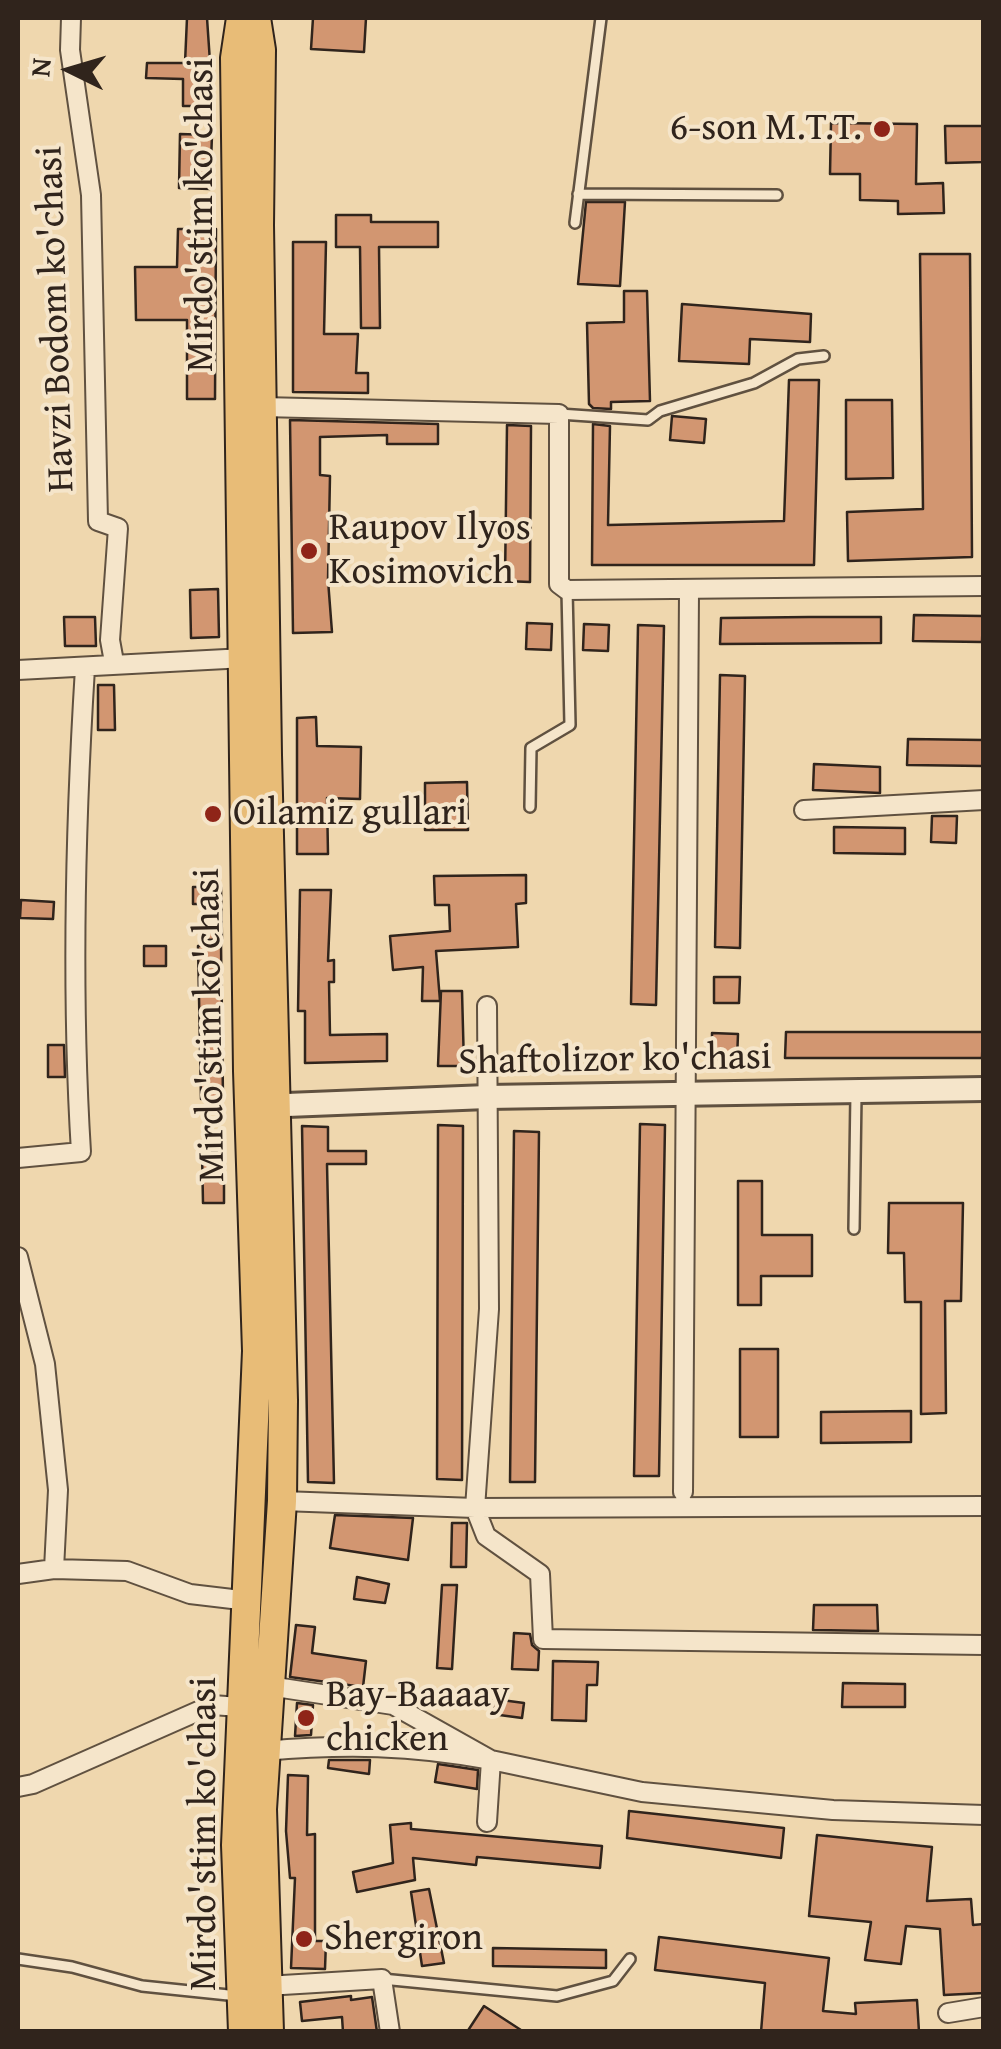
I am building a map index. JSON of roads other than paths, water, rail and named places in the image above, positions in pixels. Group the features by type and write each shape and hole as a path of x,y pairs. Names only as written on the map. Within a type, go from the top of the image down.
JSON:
{"main road":[{"name":"Mirdo'stim ko'chasi","path":"242,18 235,58 245,658 282,1501 236,1845 254,1991 269,2032"},
{"name":"Mirdo'stim ko'chasi","path":"243,2032 254,1991 264,1750 249,1601 262,1106 262,50 256,18"}],"street":[{"name":"Havzi Bodom ko'chasi","path":"71,18 70,50 91,194 98,521 118,528 110,640 114,662"},
{"path":"262,406 558,414 559,584 567,590 689,592 984,586"},
{"path":"684,1492 689,592"},
{"path":"18,670 245,658"},
{"path":"18,1158 81,1152 76,1064 76,809 84,668"},
{"path":"804,810 984,800"},
{"path":"487,1006 490,1309 474,1508 486,1536 540,1574 543,1639 984,1644"},
{"name":"Shaftolizor ko'chasi","path":"262,1106 487,1096 984,1089"},
{"path":"18,1257 45,1364 58,1490 54,1569"},
{"path":"282,1501 474,1508 984,1506"},
{"path":"18,1574 54,1569 126,1572 190,1594 249,1601"},
{"path":"18,1787 33,1784 212,1705 258,1700 393,1704 492,1760"},
{"path":"264,1750 356,1744 422,1747 642,1792 832,1810 984,1815"},
{"path":"487,1822 492,1760"},
{"path":"254,1991 382,1979 390,2032"},
{"path":"948,2012 984,2008"}],"lane":[{"path":"575,223 601,18"},
{"path":"578,194 777,195"},
{"path":"558,414 648,420 660,411 754,383 798,359 824,356"},
{"path":"530,807 532,748 570,725 567,590"},
{"path":"854,1229 856,1092"},
{"path":"18,1959 72,1967 142,1986 254,1991"},
{"path":"382,1979 556,1996 613,1981 630,1960"}],"place":[{"name":"6-son M.T.T.","path":"882,129"},
{"name":"Raupov Ilyos Kosimovich","path":"309,551"},
{"name":"Oilamiz gullari","path":"213,814"},
{"name":"Bay-Baaaay chicken","path":"306,1718"},
{"name":"Shergiron","path":"304,1939"}]}
